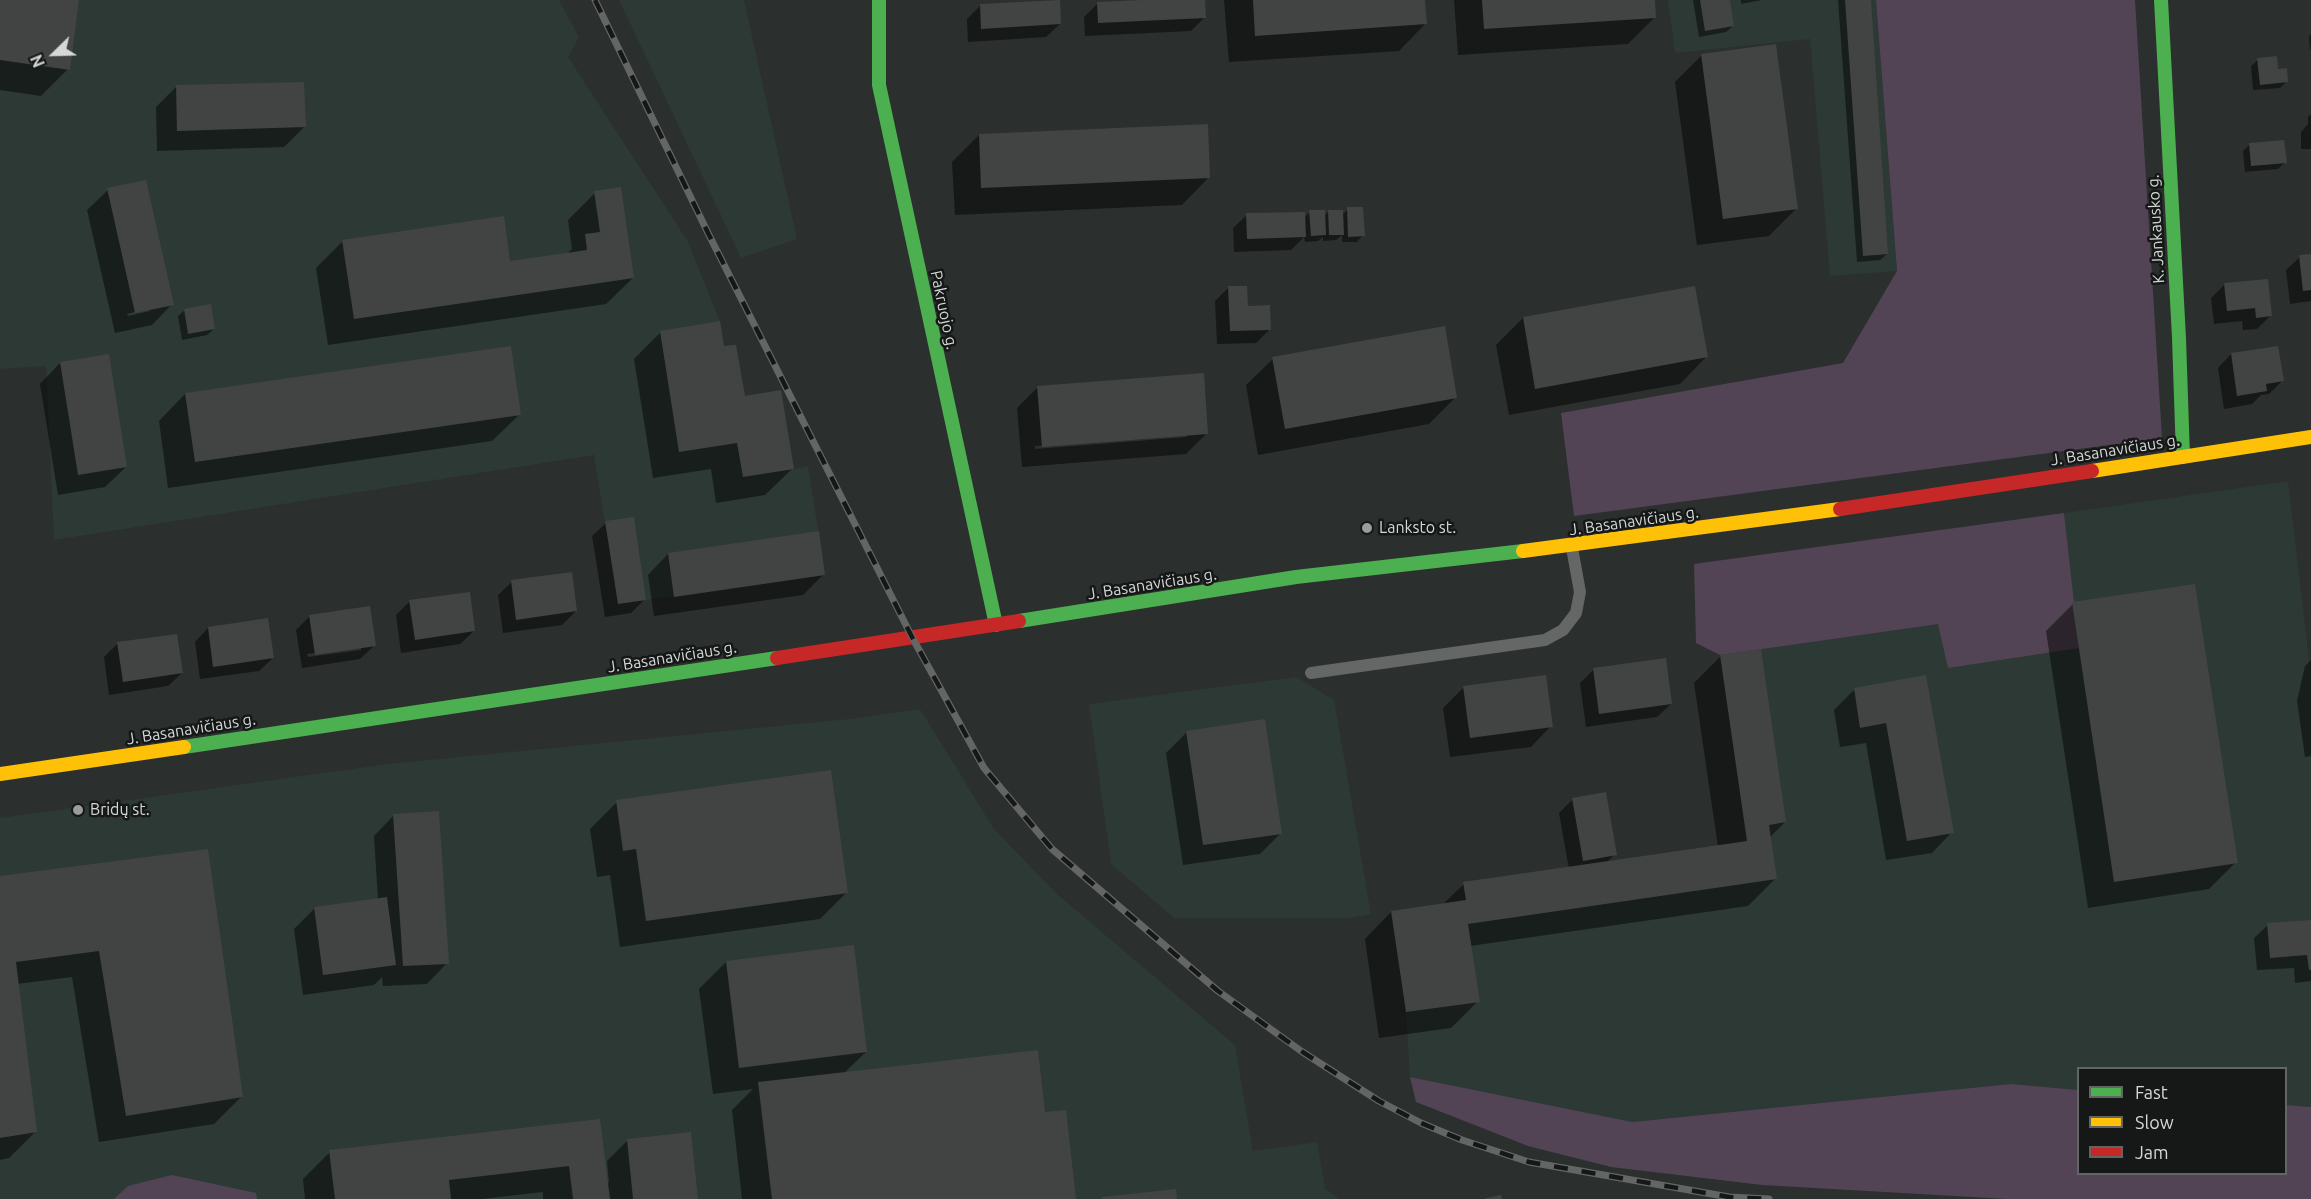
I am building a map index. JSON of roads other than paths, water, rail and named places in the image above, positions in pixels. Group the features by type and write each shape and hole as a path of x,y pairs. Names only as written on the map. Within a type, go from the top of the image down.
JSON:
{"main road":[{"name":"Pakruojo g.","path":"879,0 879,85 996,624"},
{"name":"K. Jankausko g.","path":"2161,0 2183,457"},
{"name":"J. Basanavičiaus g.","path":"0,774 1296,578 1572,546 1814,513 2311,437"}],"lane":[{"path":"1311,673 1545,640 1563,630 1576,613 1580,592 1572,546"}],"railway":[{"path":"595,0 709,235 912,637 984,768 1052,849 1218,991 1301,1051 1379,1101 1421,1123 1462,1140 1529,1162 1729,1197 1769,1199"}],"place":[{"name":"Lanksto st.","path":"1367,528"},
{"name":"Bridų st.","path":"78,810"}]}
